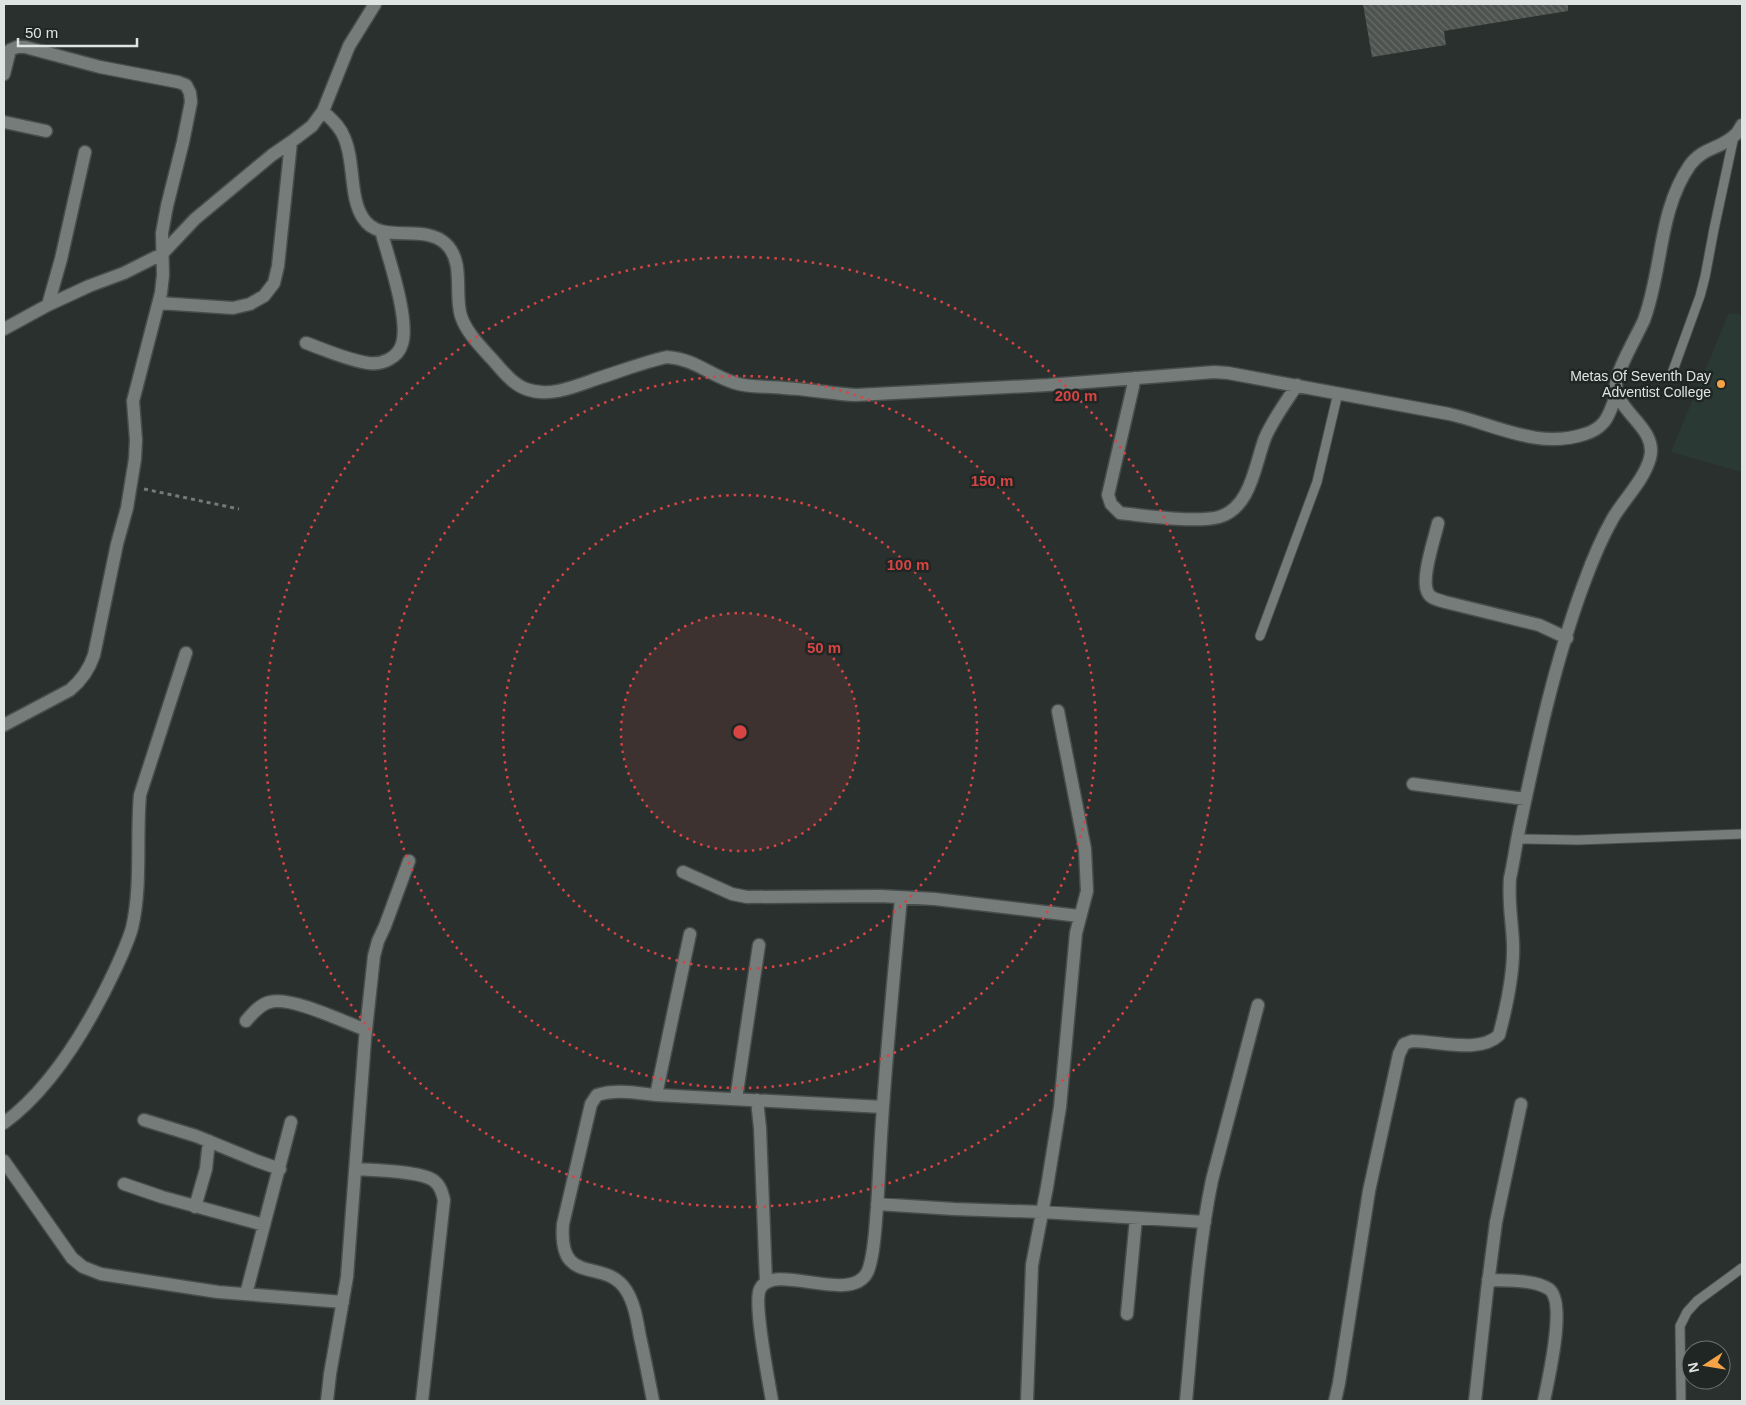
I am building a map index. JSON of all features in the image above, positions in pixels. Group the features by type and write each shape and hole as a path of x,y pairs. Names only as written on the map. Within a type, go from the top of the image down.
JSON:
{"street":[{"path":"4,329 48,305 89,286 131,270 162,254 195,219 272,155 312,126 323,111 349,46 375,4"},
{"path":"4,74 10,50 17,47 25,47 100,67 178,82 186,85 190,93 191,102 162,233 163,275 159,302 133,400 136,440 127,508 117,544 104,611 89,670 78,684 70,690 4,725"},
{"path":"323,111 339,127 344,137 362,218 370,226 381,231 425,233 446,244 452,252 456,266 459,280 461,315 466,327 491,357 516,383 525,389 540,392 562,390 667,357 681,358 694,363 735,384 833,394 876,395 1228,372 1466,418 1514,434 1549,440 1566,439 1594,431 1604,422 1617,394"},
{"path":"4,122 46,131"},
{"path":"1335,1401 1369,1191 1398,1054 1404,1044 1412,1041 1481,1044 1493,1041 1500,1035 1513,961 1508,899 1510,878 1541,726 1583,586 1596,552 1614,517 1643,474 1651,456 1646,432 1622,404 1617,394 1616,382 1636,340 1649,306 1664,228 1679,187 1690,165 1698,156 1734,136 1742,125"},
{"path":"159,302 233,308 250,304 264,296 274,282 278,266 292,142"},
{"path":"48,305 61,259 85,152"},
{"path":"306,343 369,363 383,362 395,356 402,344 403,325 399,295 381,231"},
{"path":"1135,378 1108,495 1111,504 1120,513 1206,520 1221,516 1234,509 1244,495 1252,481 1266,437 1277,416 1297,386"},
{"path":"1438,523 1426,574 1425,585 1428,594 1436,600 1539,625 1567,638"},
{"path":"4,1123 20,1111 66,1058 104,994 122,955 132,928 136,894 140,795 186,653"},
{"path":"1027,1401 1032,1265 1060,1107 1076,933 1087,891 1085,849 1058,711"},
{"path":"1413,784 1525,798"},
{"path":"327,1401 352,1231 366,1030 374,956 409,861"},
{"path":"683,872 732,894 747,897 880,896 935,899 1079,916"},
{"path":"772,1401 757,1299 760,1288 766,1282 776,1280 844,1286 856,1284 864,1279 869,1269 877,1204 883,1107 901,898"},
{"path":"656,1095 690,934"},
{"path":"736,1099 759,945"},
{"path":"246,1021 262,1006 270,1002 283,1001 301,1005 366,1030"},
{"path":"1186,1401 1205,1222 1212,1180 1258,1005"},
{"path":"653,1401 634,1307 625,1289 615,1279 604,1274 585,1270 571,1262 564,1252 563,1224 591,1104 597,1094 608,1091 623,1091 656,1095 883,1107"},
{"path":"757,1100 760,1128 766,1282"},
{"path":"1475,1401 1496,1222 1521,1104"},
{"path":"144,1120 209,1141 280,1169"},
{"path":"246,1294 291,1122"},
{"path":"194,1207 206,1169 209,1141"},
{"path":"4,1161 72,1258 82,1267 101,1274 218,1292 343,1302"},
{"path":"356,1169 402,1173 433,1180 441,1189 444,1200 422,1401"},
{"path":"124,1184 194,1207 264,1225"},
{"path":"877,1204 1205,1222"},
{"path":"1128,1314 1136,1218"},
{"path":"1488,1280 1538,1284 1550,1290 1556,1300 1555,1342 1544,1401"}],"lane":[{"path":"1671,376 1706,277 1714,229 1734,136"},
{"path":"1260,636 1317,482 1338,393"},
{"path":"1517,839 1578,840 1742,834"},
{"path":"1681,1401 1680,1326 1687,1312 1697,1300 1742,1268"}],"path":[{"path":"130,486 238,509"}],"shaded area":[{"name":"Metas Of Seventh Day Adventist College","path":"1729,313 1742,315 1742,472 1671,452"}],"building":[{"path":"1363,4 1568,4 1568,11 1444,31 1446,45 1372,57"}],"place":[{"name":"Metas Of Seventh Day Adventist College","path":"1721,384"}]}
